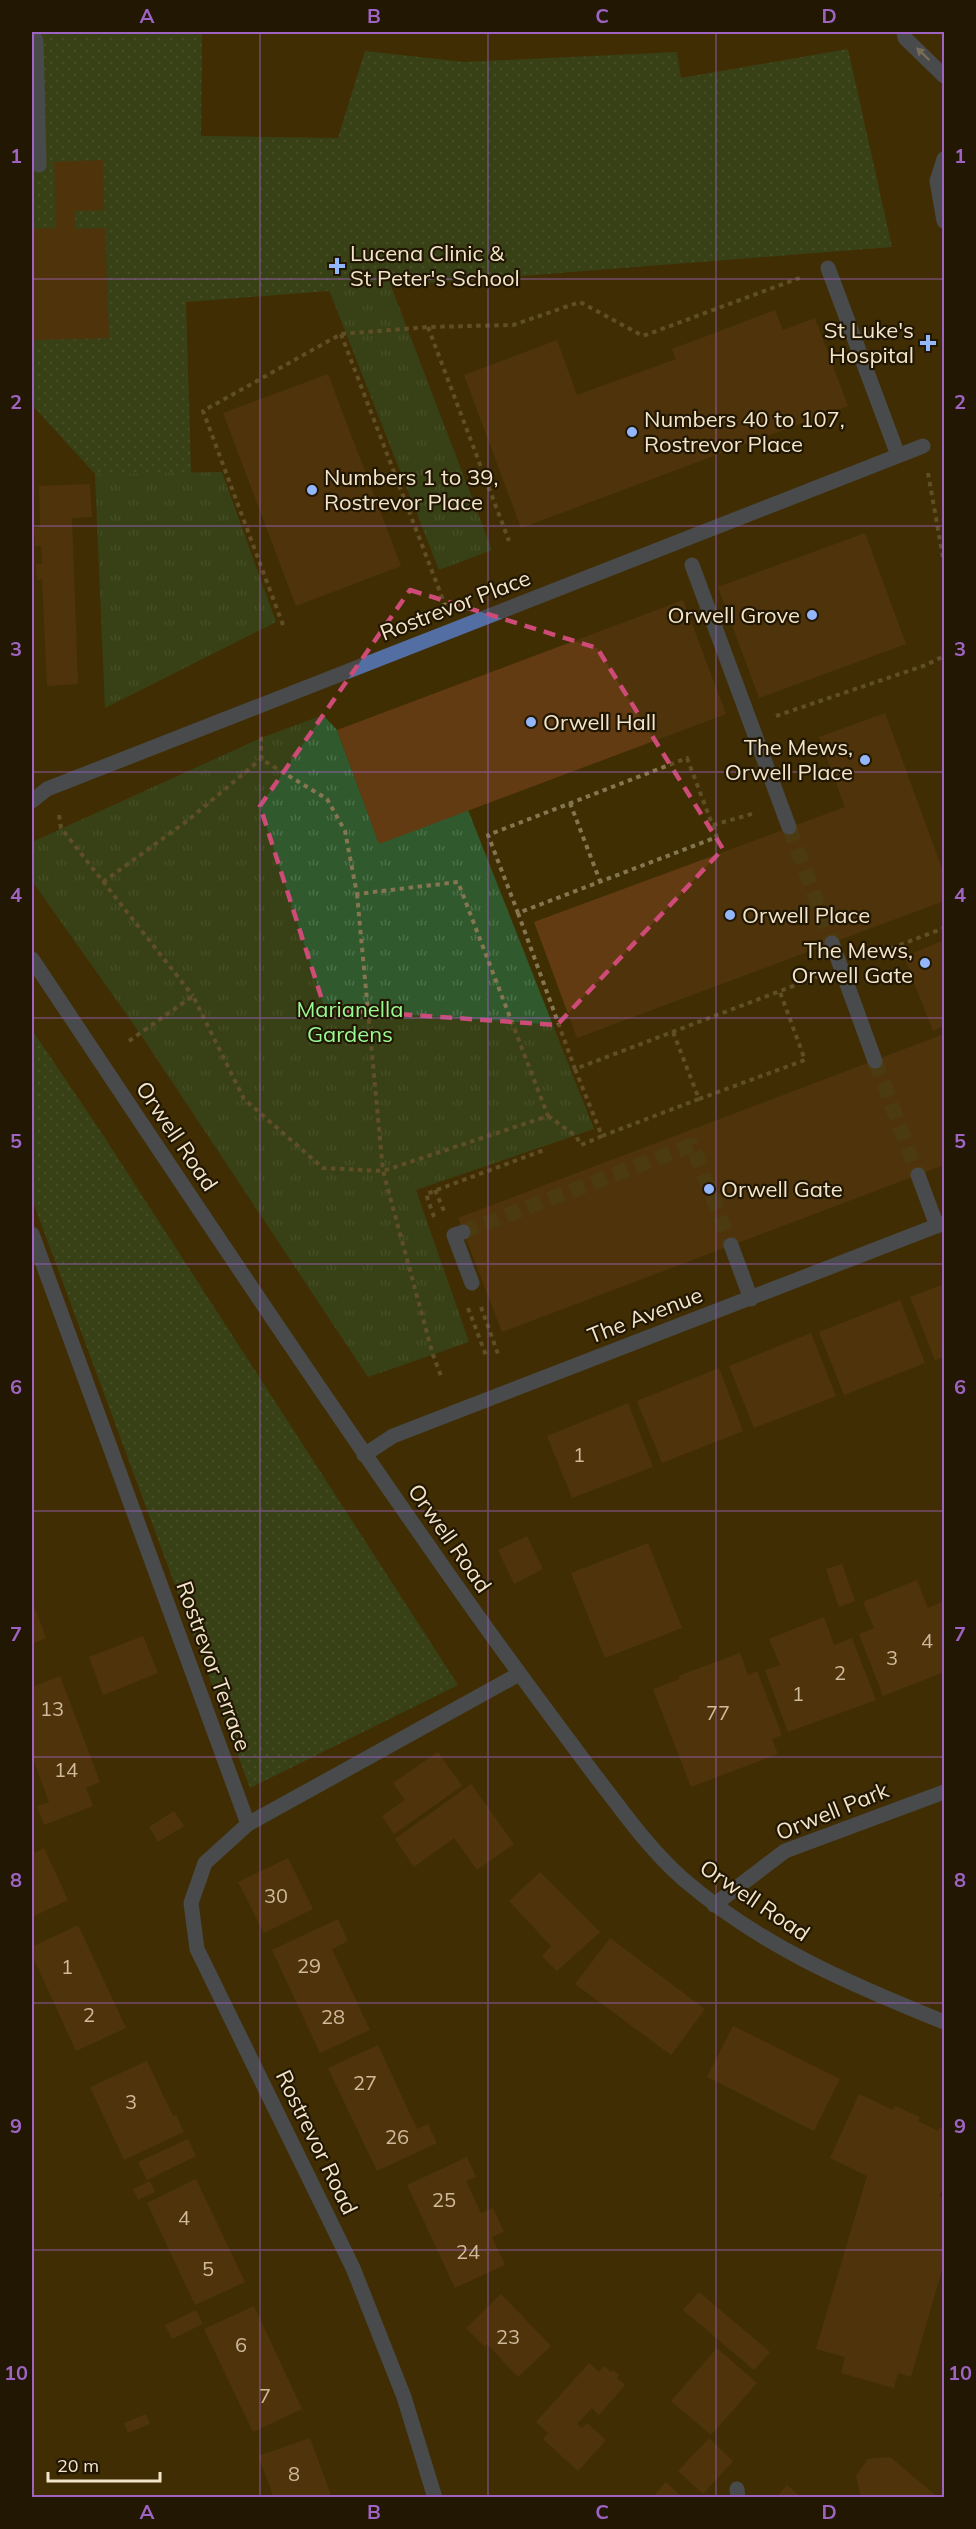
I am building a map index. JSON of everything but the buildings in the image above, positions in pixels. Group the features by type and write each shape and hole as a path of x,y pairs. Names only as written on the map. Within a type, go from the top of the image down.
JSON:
{"street":[{"path":"32,32 36,41 39,165"},
{"path":"903,32 905,38 945,76"},
{"path":"945,159 937,182 945,221"},
{"path":"828,268 898,455"},
{"name":"Rostrevor Place","path":"32,801 47,789 923,446"},
{"path":"692,565 789,827"},
{"path":"832,943 875,1060"},
{"name":"Orwell Road","path":"32,959 364,1455 519,1674 648,1844 679,1876 714,1905 784,1951 876,1994 945,2022"},
{"path":"918,1175 941,1225"},
{"name":"The Avenue","path":"364,1455 393,1436 941,1225"},
{"path":"463,1232 454,1235 472,1283"},
{"name":"Rostrevor Terrace","path":"32,1234 248,1824"},
{"path":"731,1245 751,1299"},
{"path":"248,1824 519,1674"},
{"name":"Orwell Park","path":"714,1905 785,1851 945,1792"},
{"name":"Rostrevor Road","path":"248,1824 205,1863 191,1903 197,1949 353,2268 404,2397 435,2498"}],"path":[{"path":"283,625 203,411 342,334 428,327 513,324 580,302 643,336 828,268"},
{"path":"428,327 509,542"},
{"path":"342,334 454,629"},
{"path":"923,446 945,563"},
{"path":"751,725 926,665 945,656"},
{"path":"259,732 261,759"},
{"path":"518,913 717,837 687,758 488,835 575,1070 602,1136"},
{"path":"103,882 187,821 261,759"},
{"path":"261,759 327,800 345,831 357,894 383,1171 433,1355 441,1376"},
{"path":"570,803 600,881"},
{"path":"712,825 781,805"},
{"path":"58,810 61,828 193,996 244,1099 323,1168 383,1171 548,1116"},
{"path":"357,894 458,882 548,1116 576,1136 581,1145 805,1060 780,992"},
{"path":"575,1070 945,928"},
{"path":"129,1041 193,996"},
{"path":"673,1032 699,1099"},
{"path":"491,1335 498,1354"},
{"path":"479,1338 487,1358"}],"highlighted area":[{"path":"410,590 597,648 723,849 557,1025 325,1009 260,806"}],"green space":[{"name":"Lucena Clinic & St Peter's School","path":"32,32 202,32 201,136 338,138 365,51 464,62 677,52 681,78 848,49 892,247 186,302 191,473 95,474 32,405"},
{"path":"391,286 492,550 439,570 329,290"},
{"path":"222,472 276,622 105,708 95,474"},
{"name":"Marianella Gardens","path":"323,715 337,730 379,843 468,810 594,1129 416,1190 469,1342 368,1377 139,1032 32,881 32,842 261,738"},
{"path":"32,1030 99,1129 458,1685 250,1788 32,1199"}],"tunnel":[{"path":"789,827 832,943"},
{"path":"875,1061 918,1175"},
{"path":"463,1232 692,1145 731,1245"}],"place":[{"name":"Lucena Clinic & St Peter's School","path":"337,266"},
{"name":"St Luke's Hospital","path":"928,343"},
{"name":"Numbers 40 to 107, Rostrevor Place","path":"632,432"},
{"name":"Numbers 1 to 39, Rostrevor Place","path":"312,490"},
{"name":"Orwell Grove","path":"812,615"},
{"name":"Orwell Hall","path":"531,722"},
{"name":"The Mews, Orwell Place","path":"865,760"},
{"name":"Orwell Place","path":"730,915"},
{"name":"The Mews, Orwell Gate","path":"925,963"},
{"name":"Orwell Gate","path":"709,1189"}]}
